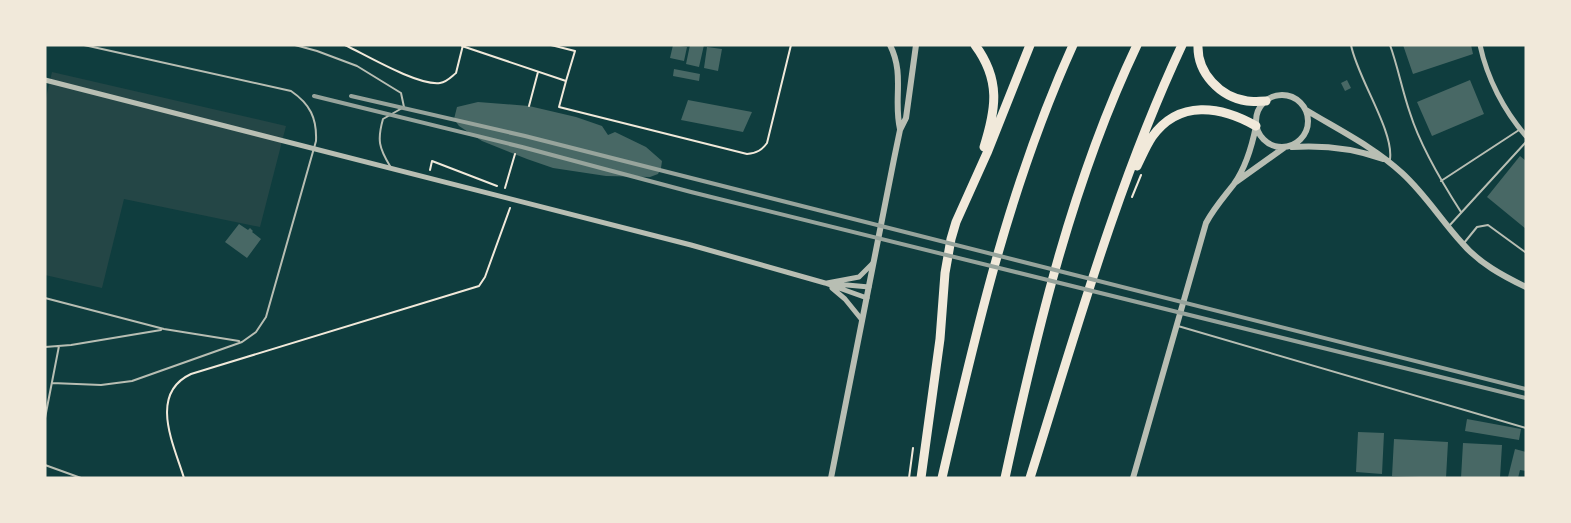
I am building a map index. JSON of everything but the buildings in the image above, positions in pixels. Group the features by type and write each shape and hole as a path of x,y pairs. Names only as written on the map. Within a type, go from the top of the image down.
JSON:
{"highway":[{"path":"971,188 992,121 994,99 988,67 975,45"},
{"path":"921,478 948,256 956,222 987,153 1030,45"},
{"path":"942,478 982,307 1009,212 1034,140 1073,45"},
{"path":"1005,478 1044,306 1071,213 1100,133 1137,45"},
{"path":"1030,478 1118,202 1163,86 1182,45"},
{"path":"1198,45 1202,68 1212,84 1229,97 1248,102 1266,101"},
{"path":"1118,202 1154,135 1178,116 1209,109 1239,116 1256,126"}],"street":[{"path":"890,45 899,73 900,130"},
{"path":"831,478 900,130 906,118 916,45"},
{"path":"1480,45 1490,77 1499,96 1526,136"},
{"path":"45,80 691,245 867,298"},
{"path":"1133,478 1206,223 1233,184 1248,156 1256,126 1256,116 1260,108 1274,97 1293,98 1306,110 1371,148 1417,187 1463,244 1482,262 1504,277 1526,287"},
{"path":"1233,184 1303,136 1307,128 1306,110"},
{"path":"1256,126 1264,140 1270,144 1287,147 1348,149 1388,161"},
{"path":"825,284 859,277 873,263"},
{"path":"825,284 869,288"},
{"path":"825,284 844,299 862,320"}],"lane":[{"path":"52,383 101,385 132,381 242,342 256,332 266,316 313,149 316,129 314,117 305,102 291,92 84,45"},
{"path":"295,45 357,66 401,93 404,107 383,119 378,135 381,152 392,169"},
{"path":"1351,45 1357,68 1378,113 1391,150 1388,161"},
{"path":"1390,45 1410,114 1441,181 1461,212"},
{"path":"1441,181 1520,130"},
{"path":"1449,227 1526,142"},
{"path":"1463,244 1473,230 1484,224 1492,226 1525,252"},
{"path":"45,298 164,329 242,342"},
{"path":"1176,326 1526,428"},
{"path":"45,347 164,329"},
{"path":"45,418 59,346"},
{"path":"45,465 81,478"}],"path":[{"path":"345,45 413,78 432,83 442,82 456,73 462,46 566,81"},
{"path":"551,45 575,51 559,107 747,154 763,149 768,142 791,45"},
{"path":"529,106 538,72"},
{"path":"505,188 515,154"},
{"path":"432,161 495,185"},
{"path":"184,478 166,409 169,394 178,381 191,374 479,286 485,277 513,200"}],"shaded area":[{"path":"52,72 286,126 260,227 124,199 102,288 45,275 45,102"}],"railway":[{"path":"314,96 522,147 691,192 1526,398"},
{"path":"351,96 525,136 1526,389"}]}
